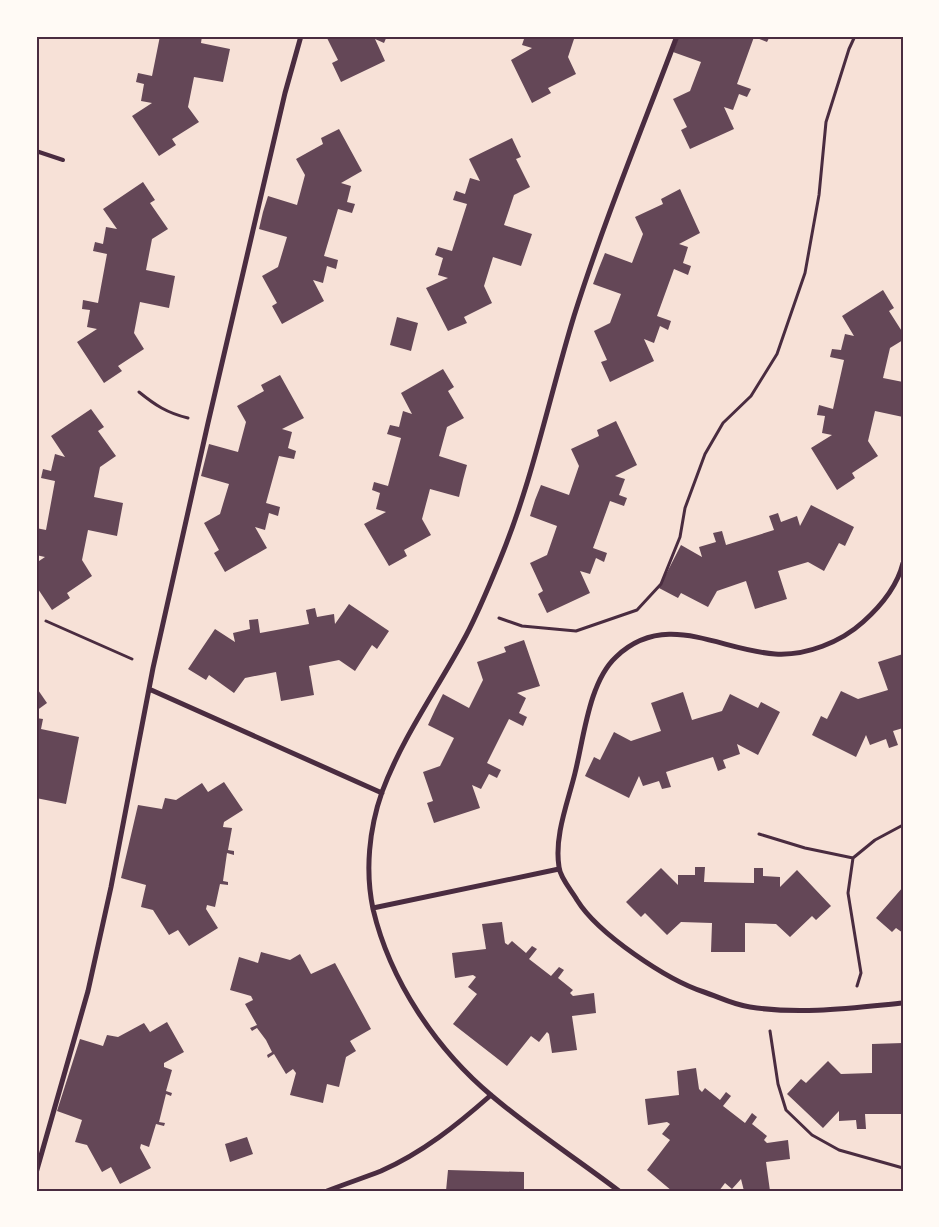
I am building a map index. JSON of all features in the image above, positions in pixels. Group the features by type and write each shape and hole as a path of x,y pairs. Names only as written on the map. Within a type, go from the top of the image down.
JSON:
{"street":[{"path":"36,1173 90,982 111,887 153,668 285,93 301,36"},
{"path":"619,1191 491,1095 442,1045 412,1002 389,956 373,908 368,849 382,793 418,716 463,640 500,560 529,478 550,394 603,231 677,36"},
{"path":"903,563 900,574 880,607 851,633 816,649 777,654 739,648 699,636 670,632 640,640 615,657 597,682 560,831 558,869 579,904 607,934 640,958 694,989 748,1007 801,1011 903,1003"},
{"path":"149,689 382,793"},
{"path":"373,908 558,869"},
{"path":"327,1191 382,1170 421,1150 458,1124 491,1095"}],"lane":[{"path":"36,151 62,160"}],"path":[{"path":"477,610 522,626 576,631 637,610 661,584 680,537 685,508 704,454 724,423 751,396 777,354 805,273 819,195 826,122 849,49 855,36"},
{"path":"139,392 157,407 172,414 208,422"},
{"path":"46,621 153,668"},
{"path":"850,1008 861,973 848,892 854,858 875,840 903,825"},
{"path":"759,834 805,848 854,858"},
{"path":"767,1008 778,1084 786,1110 812,1135 839,1150 903,1168"}],"building":[{"path":"160,36 202,36 201,43 230,49 223,82 194,77 188,107 199,122 172,139 176,145 159,156 132,116 152,103 141,101 144,84 136,82 138,73 152,76"},
{"path":"326,36 387,36 384,43 375,39 385,61 341,82 332,63 338,60"},
{"path":"525,36 575,36 568,57 576,74 548,88 551,93 532,103 511,60 532,48 522,45"},
{"path":"679,36 770,36 767,42 754,37 737,84 751,89 747,97 739,94 733,110 724,107 734,129 690,149 681,130 687,127 673,99 690,91 701,62 673,52"},
{"path":"339,129 362,171 341,183 351,186 347,202 355,204 352,213 338,209 324,256 338,260 336,269 327,266 323,283 313,280 324,301 282,324 272,306 277,303 262,276 278,267 287,237 259,229 263,212 268,196 297,205 305,175 296,159 323,144 321,138"},
{"path":"512,138 521,157 516,159 530,187 514,195 504,225 532,234 521,266 493,257 484,286 492,303 464,317 467,323 448,331 426,288 448,278 438,275 443,258 435,255 438,247 452,251 467,204 453,200 456,191 465,194 470,178 480,181 469,159"},
{"path":"143,182 155,200 150,203 168,229 152,239 146,270 175,276 169,308 140,302 134,333 144,349 118,366 122,371 104,383 77,342 97,329 87,327 90,310 82,309 83,300 98,303 107,254 93,251 95,242 103,244 106,227 117,229 103,209"},
{"path":"680,189 700,233 679,244 688,247 683,263 691,266 688,275 674,269 657,316 671,321 668,330 660,326 654,343 644,339 654,361 610,382 601,362 607,360 594,331 610,323 621,294 593,284 605,253 632,263 643,234 635,217 663,204 661,199"},
{"path":"883,290 894,308 889,311 903,333 903,340 890,348 883,378 903,382 903,417 875,411 868,441 878,456 852,473 855,478 837,490 811,448 832,435 822,433 825,416 817,415 819,405 833,409 844,360 830,357 832,349 841,350 845,334 854,336 842,316"},
{"path":"397,317 418,323 411,351 390,345"},
{"path":"443,369 454,387 448,391 464,418 447,427 439,456 467,465 459,497 430,489 422,519 431,535 404,550 407,556 389,566 364,524 386,512 376,509 380,493 372,490 374,482 388,486 401,438 387,434 390,425 399,427 403,411 412,414 401,393"},
{"path":"280,375 304,418 282,429 292,432 288,448 296,451 294,459 279,456 266,503 280,507 278,516 269,513 265,530 255,527 267,548 225,572 214,553 219,550 204,523 220,514 229,484 201,476 209,444 238,452 246,422 237,406 264,391 261,385"},
{"path":"91,409 104,427 98,431 116,456 100,467 94,497 123,503 117,536 88,530 82,560 92,576 67,593 70,598 52,610 36,586 36,563 45,557 36,555 38,537 36,537 36,528 46,530 55,481 41,478 43,469 51,471 55,454 65,457 51,436"},
{"path":"616,421 637,465 615,476 625,479 619,495 627,498 624,506 610,501 593,548 607,553 604,562 596,558 590,574 580,571 590,593 547,613 538,594 543,591 530,563 547,555 557,526 530,516 535,500 541,485 569,495 579,466 571,449 599,436 597,430"},
{"path":"811,505 854,527 845,546 839,543 824,571 808,562 778,571 787,599 755,609 746,581 717,591 708,607 681,593 678,598 659,588 681,545 702,557 699,547 716,542 713,533 722,531 726,545 774,530 769,516 778,513 781,522 797,516 800,526"},
{"path":"349,604 389,631 377,649 372,645 355,671 339,660 309,666 314,695 281,701 276,672 245,678 234,693 209,675 206,680 188,669 215,629 235,642 233,633 250,629 249,620 258,619 260,633 309,624 306,610 315,608 317,617 334,614 335,624"},
{"path":"524,640 540,686 517,693 526,698 519,713 527,717 523,726 509,719 487,763 501,770 497,778 489,774 481,789 472,785 480,808 434,823 427,803 433,801 423,772 440,766 454,738 428,725 435,710 443,694 469,708 483,680 477,662 506,652 504,647"},
{"path":"903,654 903,728 893,731 898,745 889,748 886,739 870,745 866,735 856,757 812,735 821,716 827,719 841,691 858,699 888,690 878,662"},
{"path":"36,687 47,703 36,711"},
{"path":"683,692 692,720 722,711 730,694 758,708 761,702 780,712 758,755 737,744 740,754 723,760 726,768 718,771 713,757 666,772 671,787 662,789 659,781 643,786 639,776 629,798 585,776 594,757 600,760 614,732 631,741 661,731 651,703"},
{"path":"36,718 43,719 41,729 79,737 66,804 36,798"},
{"path":"224,782 243,810 224,822 223,827 232,828 228,850 234,851 234,855 227,853 223,881 228,882 228,885 220,884 215,907 207,905 206,909 218,928 189,946 178,930 169,935 153,910 141,907 146,885 121,878 138,805 162,809 165,798 176,800 202,783 208,792"},
{"path":"695,867 705,867 704,882 754,883 754,868 763,868 763,876 780,877 780,887 797,870 831,906 816,920 812,916 790,937 776,924 745,923 745,952 711,952 712,923 681,922 667,935 645,913 641,917 626,902 661,868 678,885 678,875 695,875"},
{"path":"903,887 903,933 896,928 892,932 876,918"},
{"path":"502,922 505,943 508,945 512,941 526,953 532,946 537,949 529,959 551,976 559,967 564,970 558,978 573,990 570,993 573,996 594,993 596,1013 572,1016 577,1050 552,1053 547,1032 539,1042 531,1036 507,1066 453,1024 477,994 468,987 476,977 473,975 455,978 452,953 486,949 482,924"},
{"path":"261,952 290,960 300,954 311,974 335,963 371,1029 350,1041 356,1051 346,1057 339,1087 327,1084 323,1103 290,1095 296,1073 293,1069 286,1074 274,1054 268,1058 267,1055 272,1052 266,1040 257,1028 252,1031 250,1028 257,1025 245,1004 253,1000 251,996 230,990 239,957 258,963"},
{"path":"167,1022 184,1052 164,1063 164,1067 172,1070 166,1091 172,1093 171,1096 166,1094 159,1122 165,1123 164,1126 156,1124 149,1147 141,1144 140,1148 151,1168 120,1184 111,1167 102,1172 87,1145 75,1142 82,1120 57,1111 80,1039 103,1046 107,1035 118,1037 144,1023 150,1032"},
{"path":"903,1043 903,1114 865,1114 866,1129 857,1129 856,1120 839,1121 839,1111 823,1128 787,1094 801,1079 806,1083 828,1061 841,1074 872,1073 872,1044"},
{"path":"696,1068 699,1089 702,1092 705,1088 720,1100 726,1092 731,1096 723,1106 745,1123 752,1113 757,1117 752,1124 767,1136 764,1140 767,1143 788,1140 790,1159 766,1162 770,1191 744,1191 741,1179 732,1189 725,1183 719,1191 672,1191 647,1170 670,1140 662,1134 670,1124 667,1122 648,1125 645,1099 679,1095 677,1071"},
{"path":"247,1137 253,1154 230,1162 225,1144"},
{"path":"448,1170 524,1172 524,1191 446,1191"}]}
